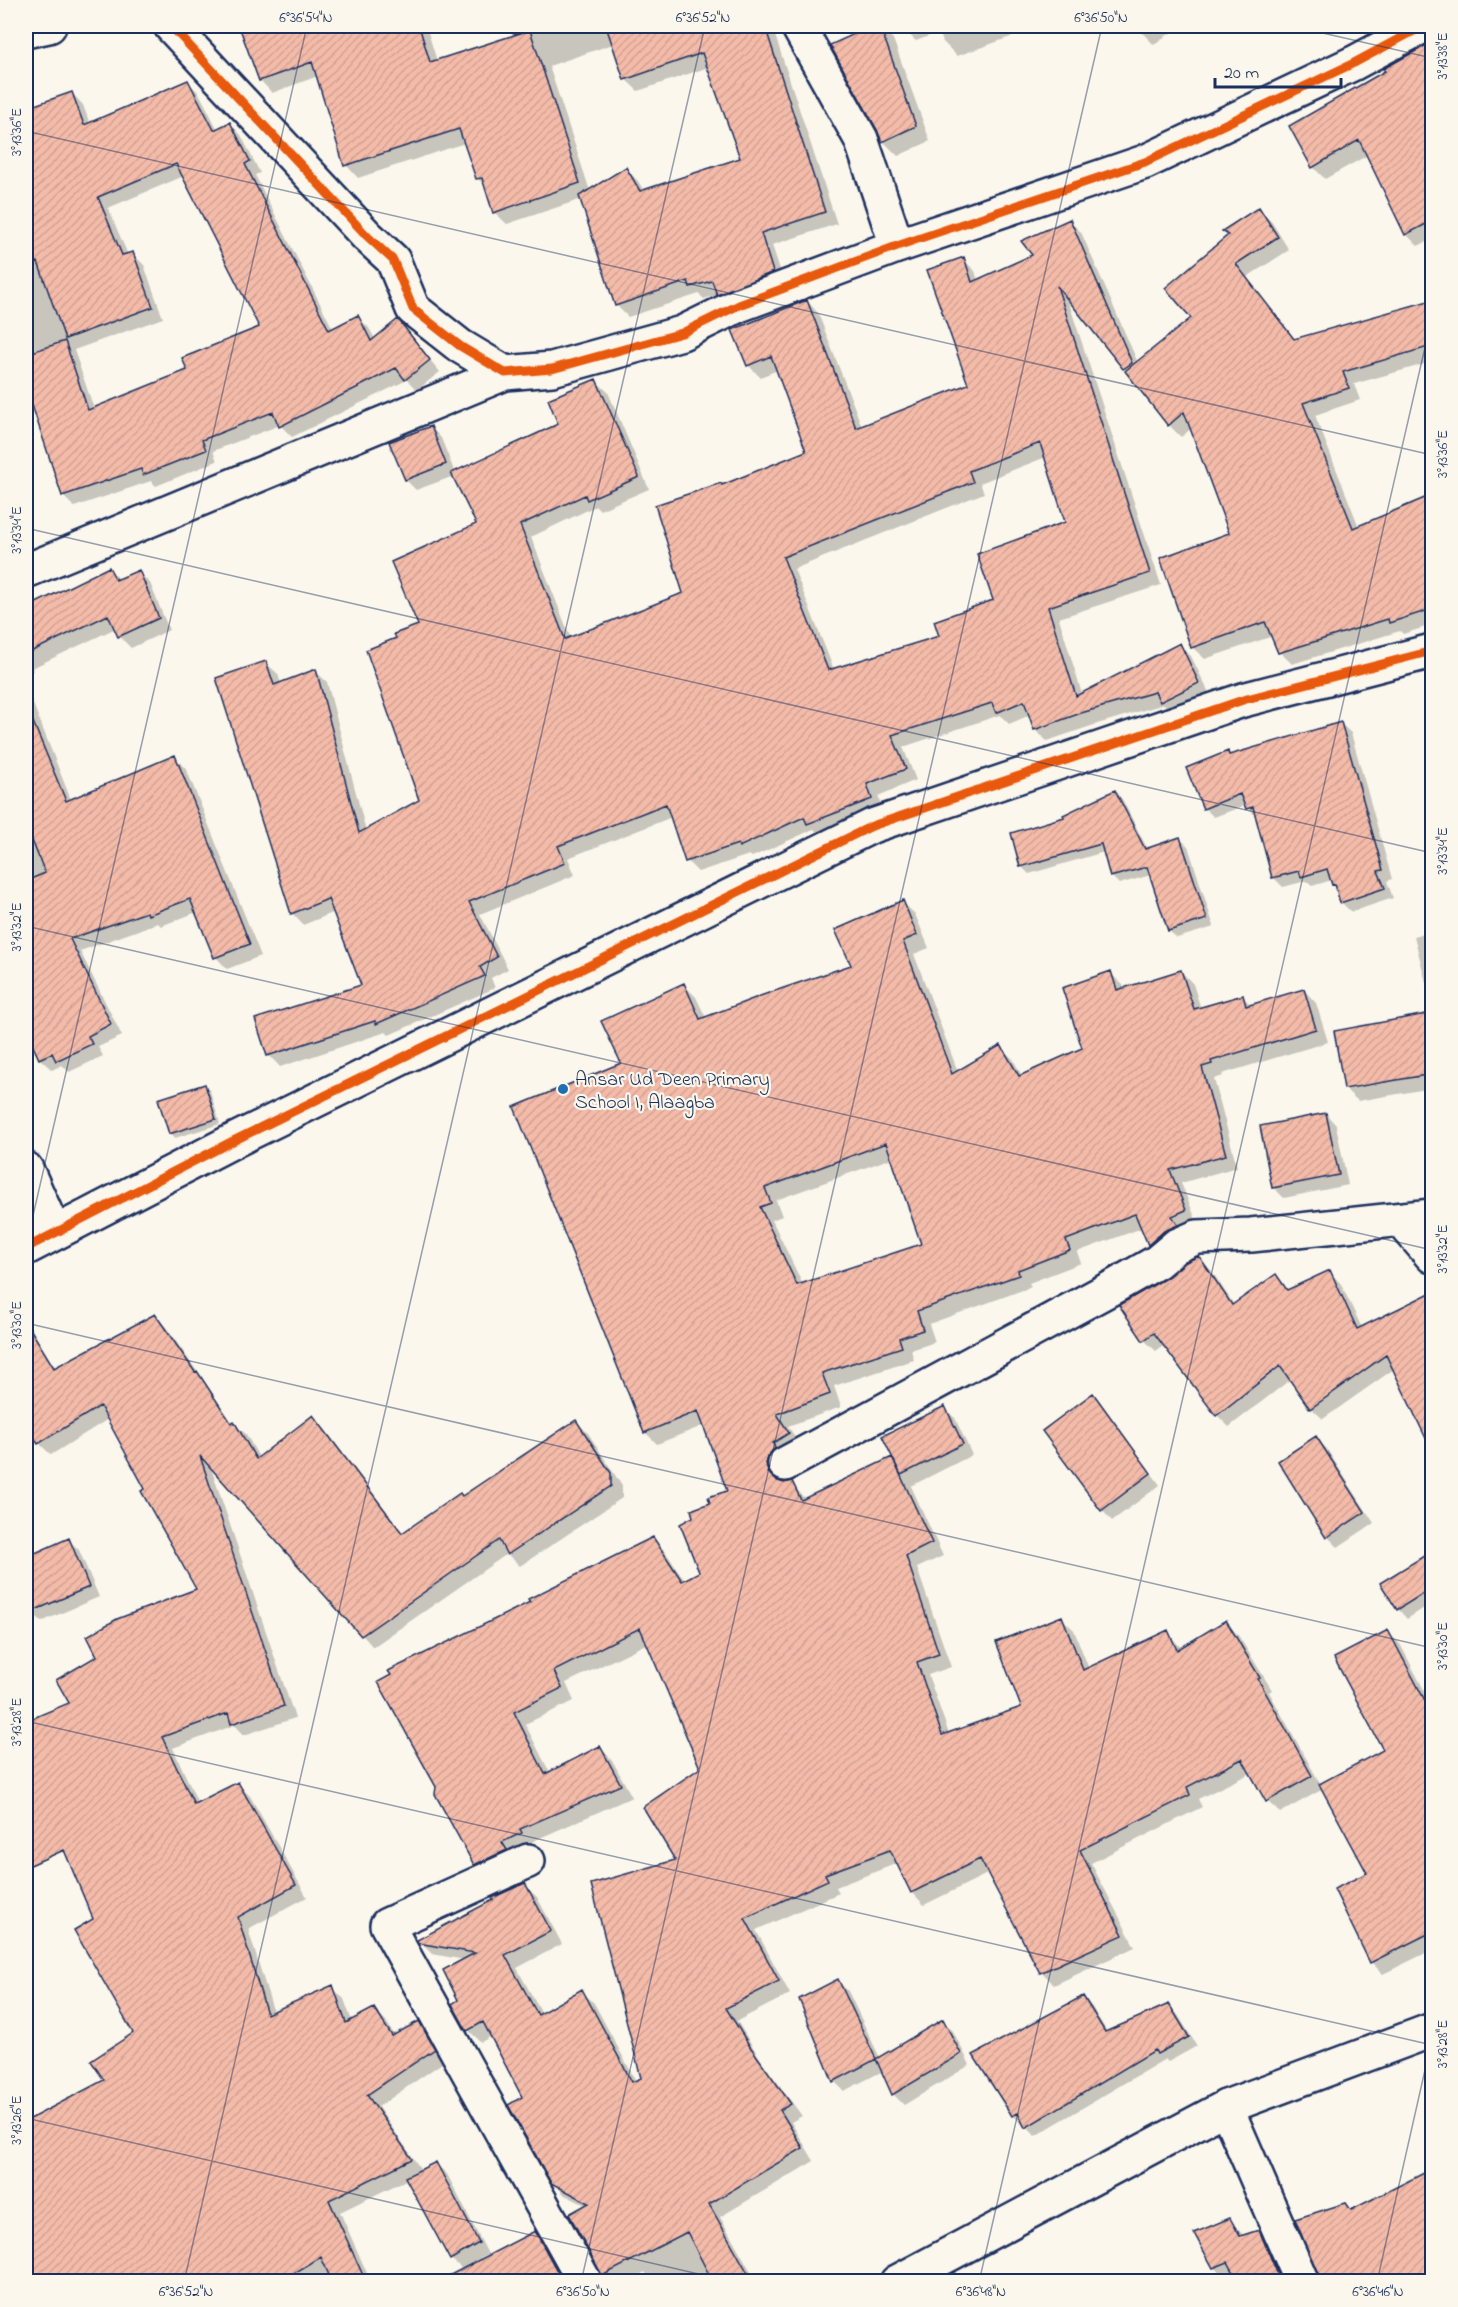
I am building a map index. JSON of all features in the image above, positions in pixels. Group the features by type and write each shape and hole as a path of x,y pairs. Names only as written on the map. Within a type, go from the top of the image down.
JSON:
{"street":[{"path":"26,31 49,26"},
{"path":"171,26 367,236 393,260 413,309 460,346 505,373"},
{"path":"798,26 861,139 897,246"},
{"path":"26,571 505,373 552,369 682,333 739,305 897,246 1145,162 1354,63 1423,26"},
{"path":"26,1248 229,1143 872,826 1244,700 1432,651"},
{"path":"26,1168 54,1233"},
{"path":"1420,1217 1408,1228 1432,1256"},
{"path":"785,1464 1114,1286 1157,1262 1176,1246 1197,1237 1251,1235 1420,1217"},
{"path":"528,1861 387,1925 585,2282"},
{"path":"897,2282 1226,2107 1432,2030"},
{"path":"1226,2107 1302,2282"}],"building":[{"path":"239,26 419,26 430,62 530,30 580,183 493,213 482,178 476,179 459,129 344,166 312,62 259,81"},
{"path":"606,26 765,26 825,212 761,233 773,272 717,295 712,281 690,287 688,281 615,306 579,196 626,167 640,191 740,158 702,53 624,80"},
{"path":"872,26 880,26 916,126 882,142 830,45"},
{"path":"1432,42 1432,221 1405,235 1359,140 1312,168 1289,126"},
{"path":"188,80 214,130 230,122 250,161 245,164 329,330 358,315 371,341 398,319 430,360 405,380 396,368 279,427 273,412 202,440 206,450 143,475 141,469 62,496 26,387 26,354 65,341 88,410 187,370 182,358 259,327 176,164 98,197 122,255 133,252 153,307 65,339 38,262 26,267 26,108 72,92 84,125"},
{"path":"1259,207 1278,237 1236,264 1294,339 1432,300 1432,346 1343,372 1349,388 1303,403 1353,528 1432,495 1432,609 1389,623 1388,619 1278,653 1265,622 1191,648 1160,558 1229,533 1184,412 1168,426 1125,371 1191,318 1165,288 1228,235 1222,231"},
{"path":"1070,219 1132,363 1123,369 1057,286 1150,573 1048,607 1076,696 1180,643 1199,683 1160,702 1155,692 1081,713 1034,730 1024,701 996,713 992,703 892,735 906,769 867,784 872,799 807,824 804,817 739,847 738,844 685,862 666,804 558,846 565,863 469,902 497,957 480,967 485,976 376,1024 375,1021 267,1056 255,1019 361,985 328,899 291,914 216,678 266,661 274,685 316,669 359,833 419,800 366,650 396,638 394,634 418,625 391,562 476,524 451,473 558,424 548,399 596,379 639,477 587,500 585,495 520,525 565,639 683,593 655,505 721,483 722,485 806,451 771,356 747,366 732,330 807,300 856,428 968,384 927,270 964,257 972,282 1032,255 1021,241","holes":["1040,443 1065,522 977,554 993,600 934,621 939,636 828,670 783,557 973,482 969,471"]},
{"path":"431,426 446,464 405,480 389,442"},
{"path":"109,567 116,580 139,570 159,618 118,637 108,615 26,654 26,608"},
{"path":"26,705 66,801 175,755 250,944 214,958 190,899 148,915 147,912 70,939 111,1024 88,1036 92,1044 56,1061 52,1053 39,1059 26,1031 26,881 45,873 26,825"},
{"path":"1341,722 1383,870 1378,871 1385,888 1340,903 1335,884 1332,885 1327,869 1301,877 1299,871 1272,878 1253,807 1246,809 1240,794 1203,809 1186,768 1228,751 1229,755"},
{"path":"1115,790 1145,849 1180,837 1207,919 1168,931 1147,867 1110,877 1101,844 1020,867 1011,833 1064,817 1063,815"},
{"path":"903,900 917,935 903,941 952,1074 1001,1045 1019,1076 1082,1048 1062,988 1111,971 1117,990 1181,970 1194,1009 1243,995 1246,1006 1304,989 1316,1029 1211,1061 1212,1064 1202,1067 1226,1155 1170,1170 1186,1210 1172,1216 1178,1225 1164,1231 1148,1245 1135,1214 1066,1240 1070,1250 1018,1270 1019,1275 917,1311 923,1330 899,1338 902,1347 822,1373 830,1394 777,1414 789,1433 773,1443 775,1448 766,1463 768,1472 776,1480 784,1483 792,1481 801,1500 892,1457 932,1543 906,1556 939,1654 917,1662 942,1735 1021,1707 996,1642 1062,1616 1083,1670 1168,1630 1177,1650 1226,1620 1312,1776 1266,1802 1242,1759 1187,1787 1190,1795 1080,1850 1123,1935 1040,1973 980,1859 911,1893 890,1850 825,1874 828,1880 745,1918 779,1981 726,2008 791,2104 780,2110 803,2148 709,2204 753,2282 713,2282 687,2232 602,2276 569,2214 589,2203 551,2183 508,2105 522,2097 483,2022 467,2031 452,2004 458,2000 443,1970 475,1953 418,1943 417,1940 493,1900 492,1898 525,1883 551,1931 505,1955 538,2015 582,1989 632,2082 641,2078 591,1884 675,1860 643,1807 700,1768 640,1628 554,1671 562,1688 514,1712 545,1774 600,1746 621,1785 520,1829 522,1833 502,1842 507,1850 474,1865 435,1794 436,1787 378,1682 391,1675 388,1671 530,1602 528,1599 653,1537 682,1581 699,1572 680,1524 693,1517 691,1510 710,1503 708,1497 727,1491 698,1411 644,1433 514,1107 621,1063 601,1021 684,983 700,1019 851,965 835,930","holes":["886,1143 921,1244 797,1285 760,1207 771,1203 765,1188"]},
{"path":"1432,1013 1432,1074 1344,1089 1334,1031"},
{"path":"205,1084 216,1119 169,1134 158,1099"},
{"path":"1326,1113 1339,1175 1272,1188 1260,1126"},
{"path":"1199,1256 1232,1305 1276,1274 1287,1290 1330,1270 1357,1329 1432,1292 1432,1451 1386,1355 1310,1409 1280,1366 1216,1416 1154,1333 1143,1341 1119,1305"},
{"path":"155,1314 195,1372 197,1371 231,1423 234,1421 256,1459 313,1415 402,1533 460,1493 462,1496 576,1420 611,1473 611,1486 507,1555 499,1540 361,1636 200,1456 284,1706 231,1724 228,1713 162,1737 194,1804 238,1782 296,1885 238,1917 267,2014 333,1985 346,2023 374,2008 392,2036 419,2021 435,2049 367,2095 412,2159 329,2200 366,2282 332,2282 321,2257 279,2282 26,2282 26,2121 104,2080 91,2061 133,2033 74,1930 93,1919 64,1850 26,1867 26,1721 69,1703 56,1680 97,1656 87,1636 117,1619 196,1589 141,1491 145,1489 100,1406 38,1444 26,1424 26,1322 54,1368"},
{"path":"1093,1393 1151,1473 1101,1511 1042,1431"},
{"path":"945,1406 963,1444 901,1475 882,1436"},
{"path":"1316,1436 1365,1512 1326,1538 1278,1461"},
{"path":"69,1538 89,1587 26,1614 26,1557"},
{"path":"1432,1551 1432,1588 1397,1610 1380,1583"},
{"path":"1388,1630 1432,1714 1432,1932 1370,1963 1334,1889 1367,1873 1319,1784 1383,1750 1334,1658"},
{"path":"838,1979 876,2059 833,2082 799,1999"},
{"path":"1083,1996 1105,2032 1169,2004 1189,2037 1157,2054 1155,2050 1025,2128 1018,2113 1012,2116 973,2055"},
{"path":"943,2019 961,2054 892,2095 876,2059"},
{"path":"436,2162 479,2243 450,2260 405,2177"},
{"path":"1432,2169 1432,2282 1320,2282 1295,2219 1346,2203 1351,2210"},
{"path":"1230,2218 1240,2236 1259,2230 1281,2282 1239,2282 1228,2262 1213,2268 1194,2233"},
{"path":"535,2231 563,2282 437,2282"}],"cycle path":[{"path":"171,26 367,236 393,260 413,309 460,346 505,373 552,369 682,333 739,305 897,246 1145,162 1354,63 1423,26"},
{"path":"26,1248 229,1143 872,826 1243,700 1432,651"}],"place":[{"name":"Ansar Ud Deen Primary School I, Alaagba","path":"563,1089"}]}
